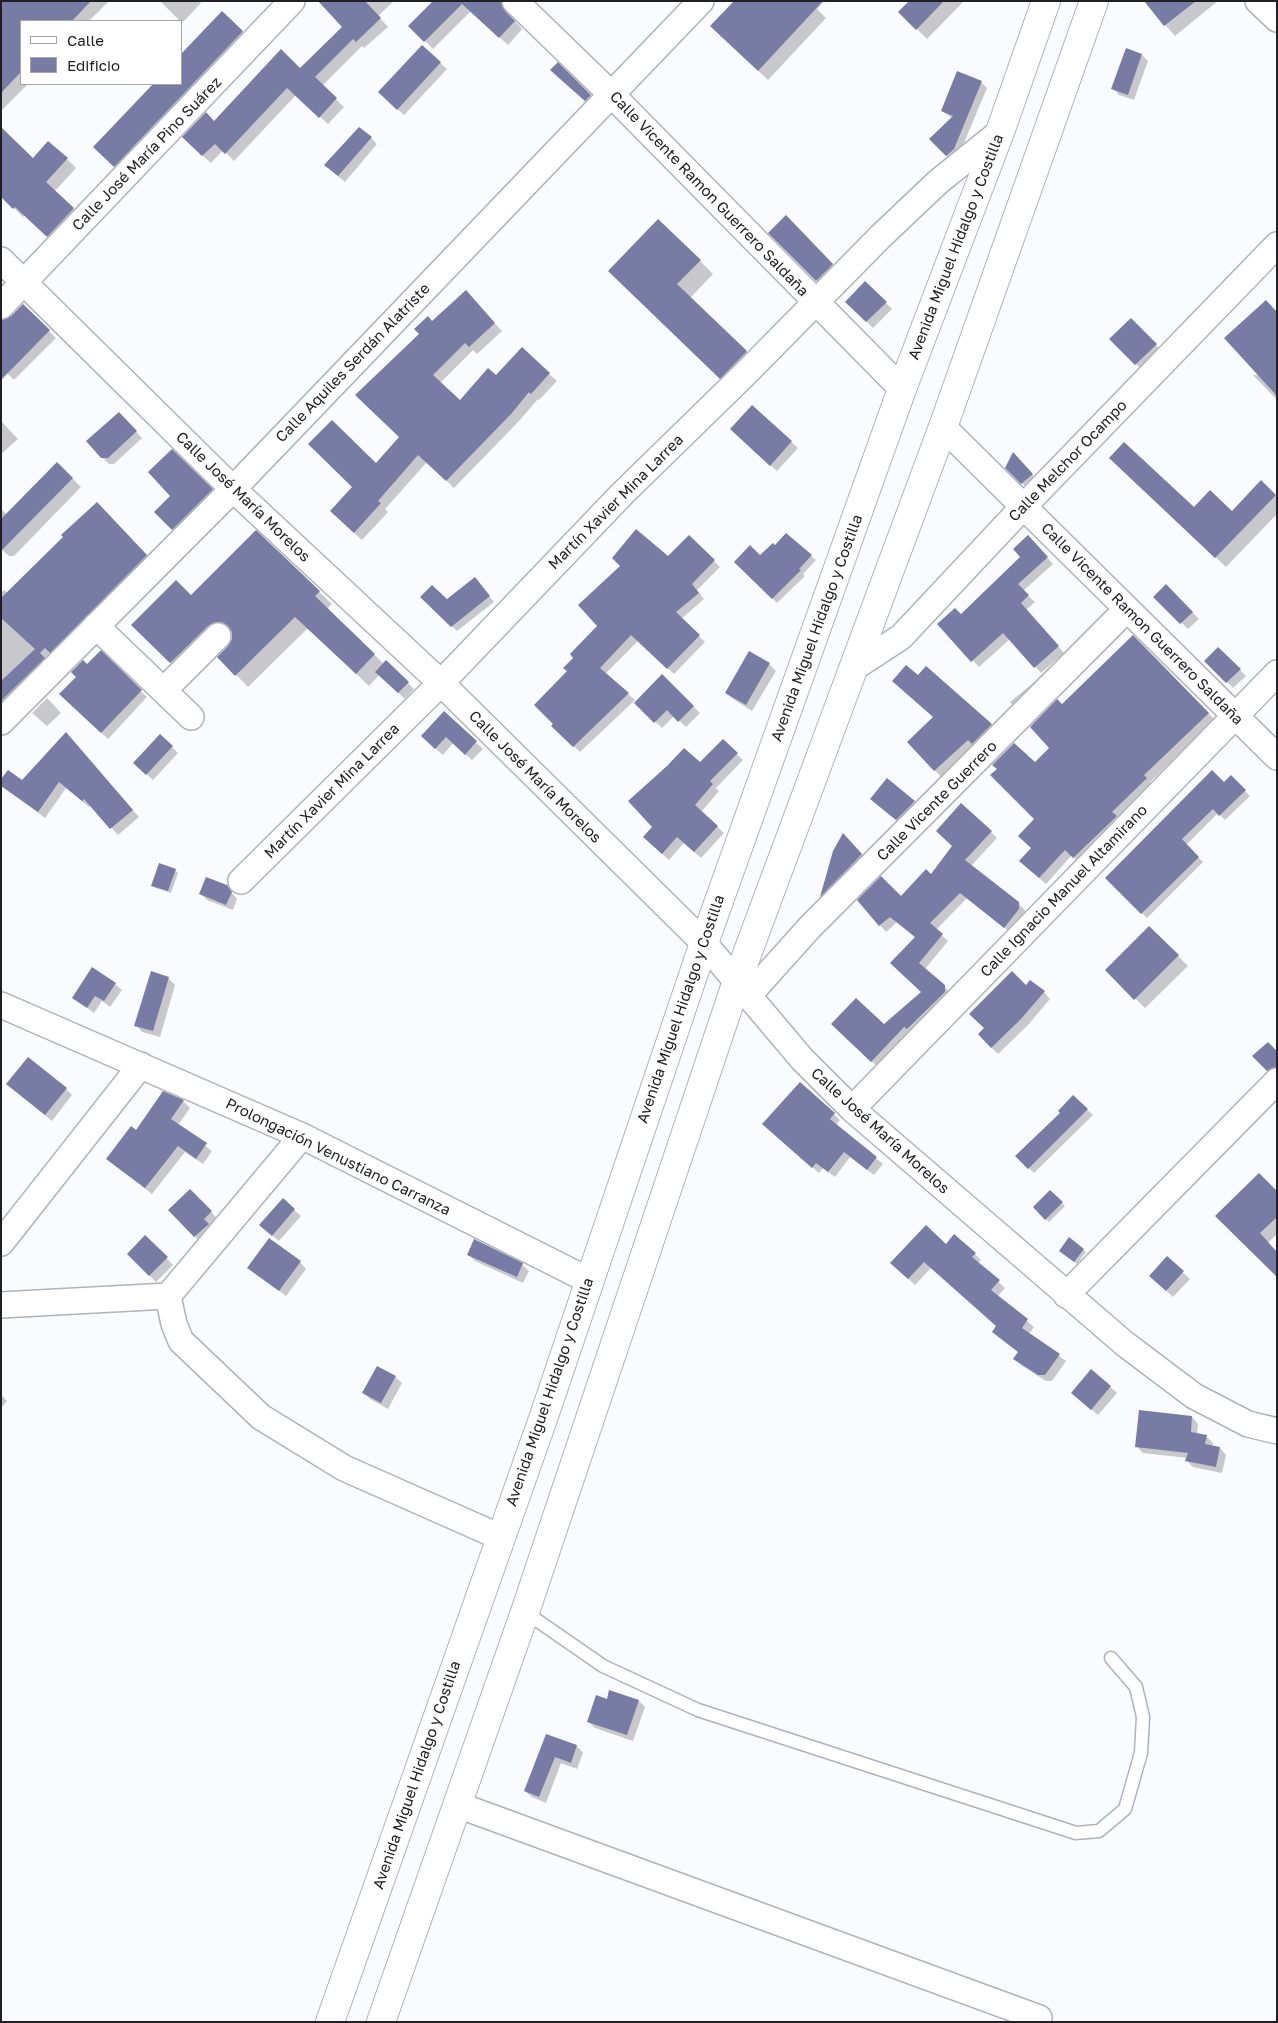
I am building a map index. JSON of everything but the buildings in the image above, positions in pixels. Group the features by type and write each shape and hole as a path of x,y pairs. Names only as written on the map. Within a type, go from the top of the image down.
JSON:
{"main road":[{"name":"Avenida Miguel Hidalgo y Costilla","path":"330,2022 544,1416 588,1280 704,943 902,389 1000,132 1046,1"},
{"path":"381,2022 743,988 852,669 943,427 1094,1"}],"street":[{"name":"Calle José María Pino Suárez","path":"1,306 292,1"},
{"name":"Calle Vicente Ramon Guerrero Saldaña","path":"514,1 611,94 902,389"},
{"name":"Calle Aquiles Serdán Alatriste","path":"1,722 233,489 701,1"},
{"path":"1258,1 1277,19"},
{"name":"Martín Xavier Mina Larrea","path":"241,881 441,683 622,494 747,372 881,236 938,182 1000,132"},
{"name":"Calle Melchor Ocampo","path":"852,669 901,637 1024,506 1277,245"},
{"name":"Calle José María Morelos","path":"1,260 233,489 441,683 704,943 802,1059 852,1109 1125,1344 1194,1396 1248,1424 1277,1431"},
{"name":"Calle Vicente Ramon Guerrero Saldaña","path":"943,427 1277,757"},
{"name":"Calle Vicente Guerrero","path":"743,988 810,927 1127,609"},
{"path":"96,626 191,717"},
{"path":"164,690 218,636"},
{"name":"Calle Ignacio Manuel Altamirano","path":"852,1109 1277,673"},
{"name":"Prolongación Venustiano Carranza","path":"1,1005 302,1136 588,1280"},
{"path":"1,1243 141,1066"},
{"path":"1066,1295 1277,1081"},
{"path":"1,1305 168,1296 302,1136"},
{"path":"168,1296 174,1324 182,1341 261,1417 344,1468 500,1537"},
{"path":"458,1804 1039,2018"}],"lane":[{"path":"525,1612 603,1666 698,1710 1076,1833 1099,1831 1125,1809 1141,1753 1143,1717 1136,1687 1112,1658"}]}
